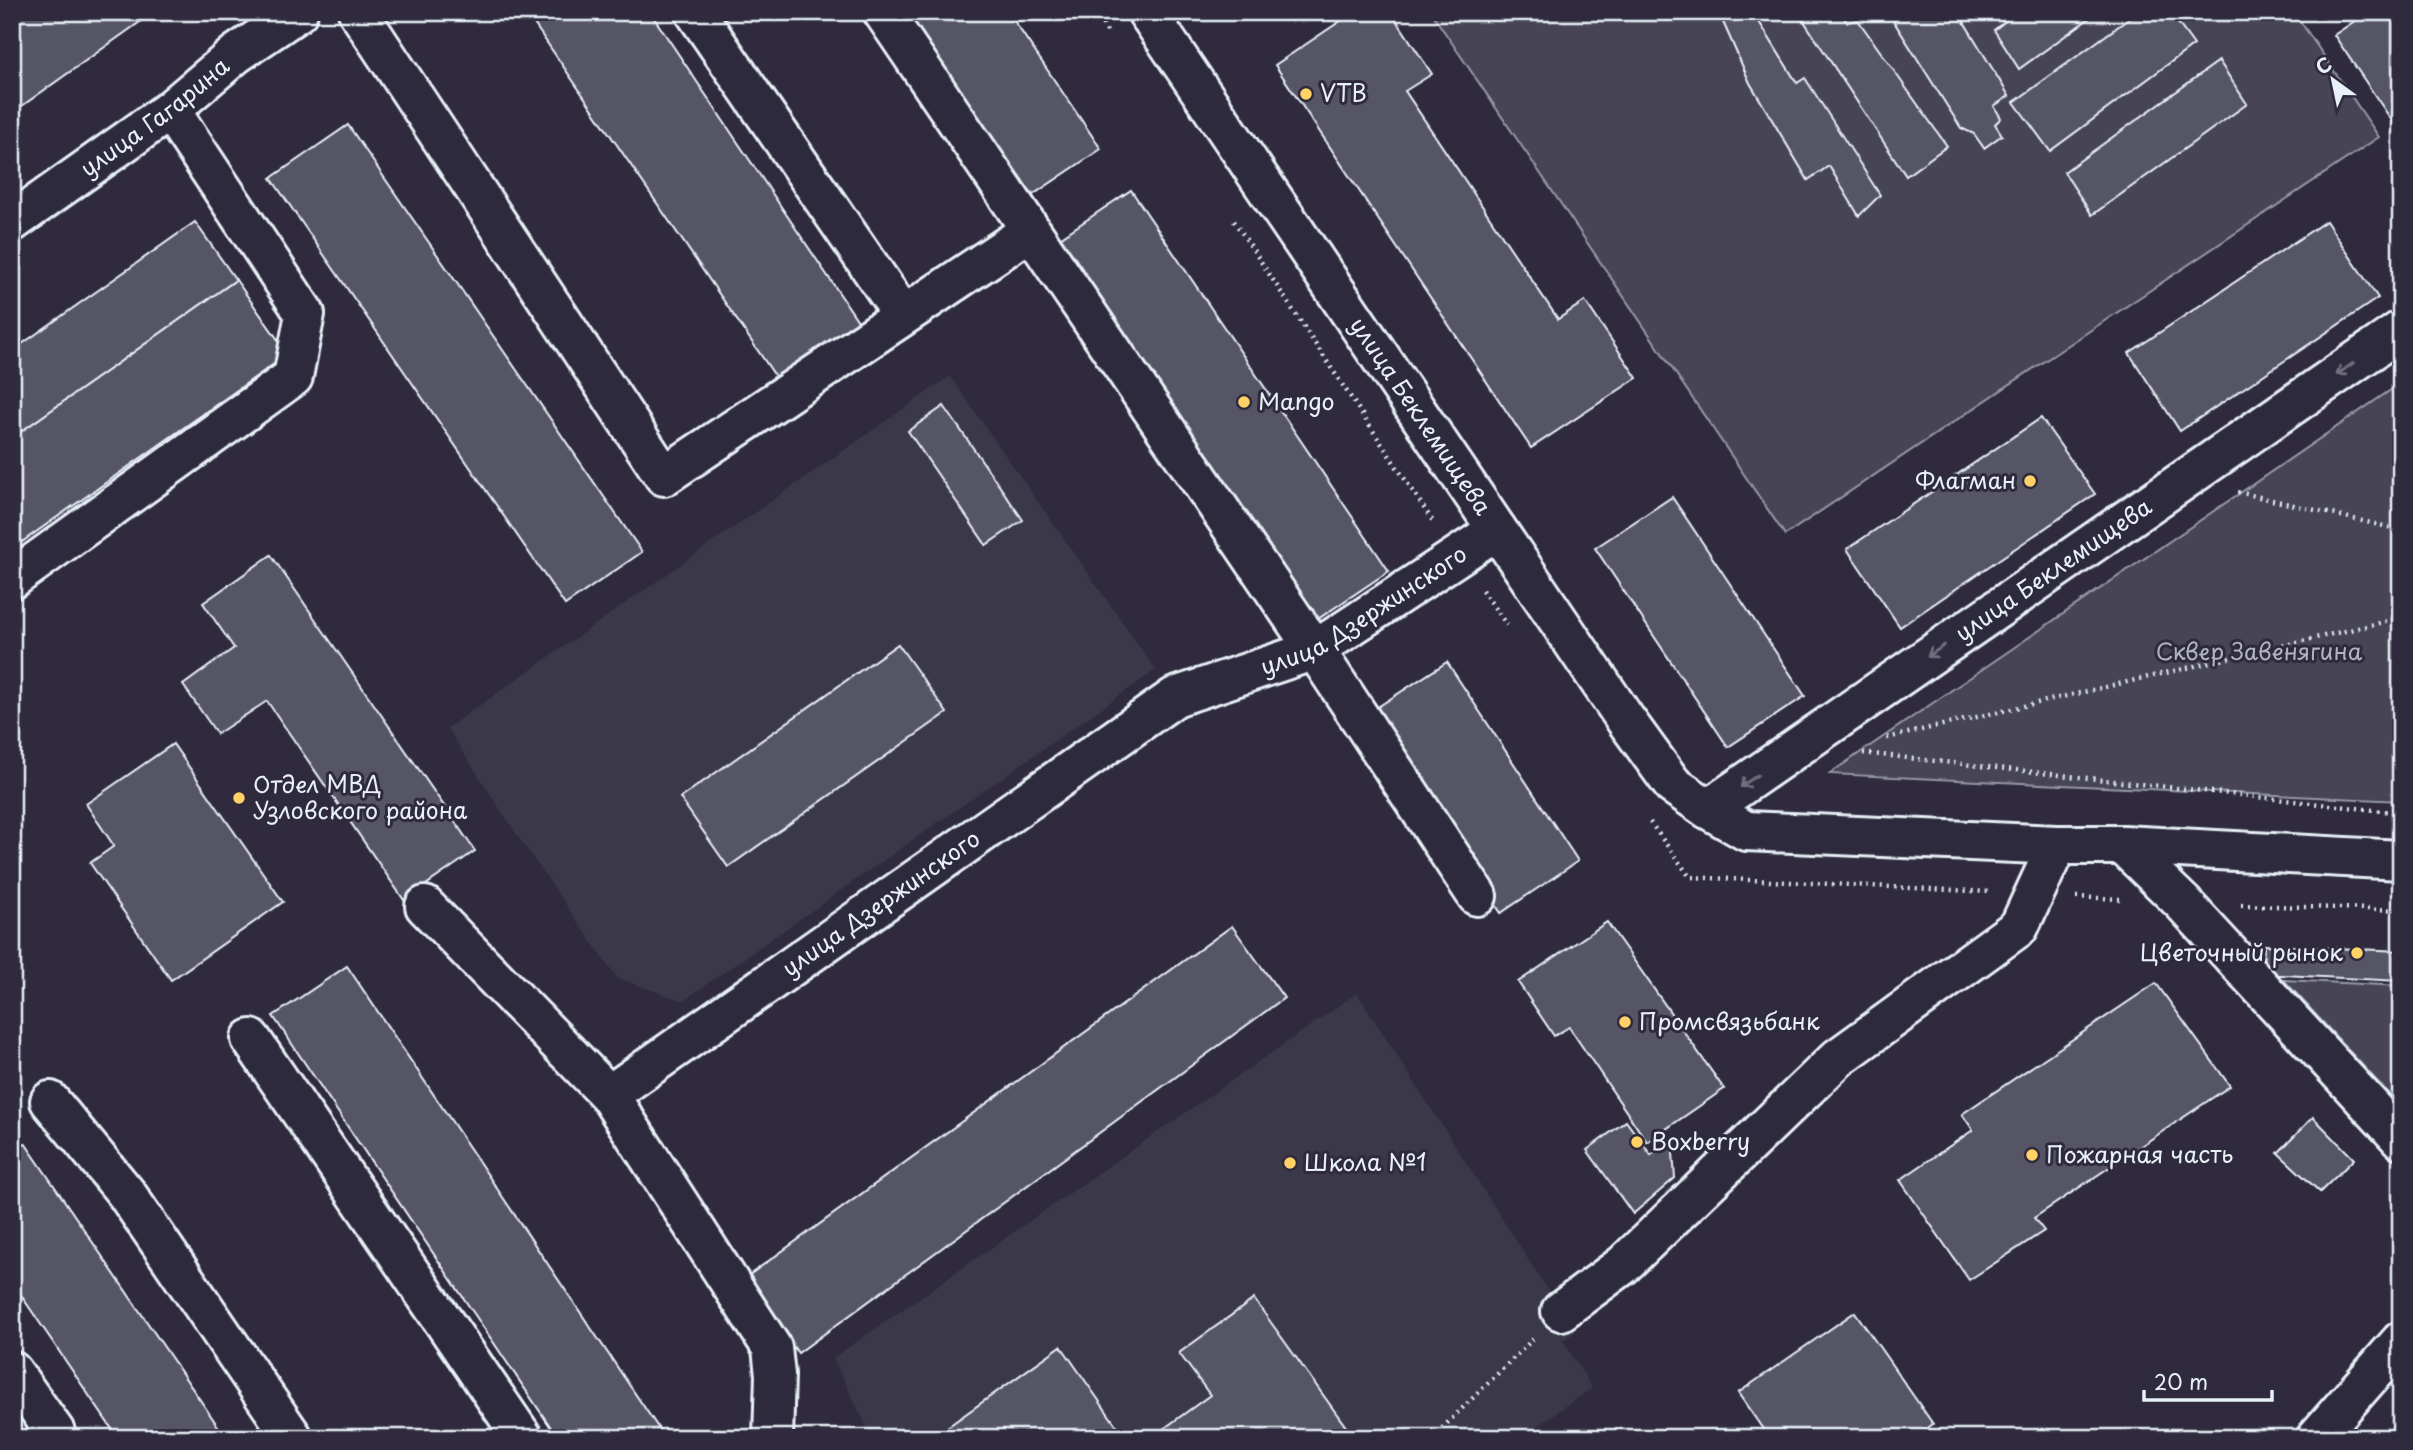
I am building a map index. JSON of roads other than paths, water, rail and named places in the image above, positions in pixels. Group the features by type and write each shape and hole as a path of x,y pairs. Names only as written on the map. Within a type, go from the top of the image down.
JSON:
{"street":[{"name":"улица Гагарина","path":"12,222 170,110 236,54 298,12"},
{"path":"358,12 664,475 1030,231"},
{"path":"695,12 903,314"},
{"path":"883,12 1315,650 1477,896"},
{"name":"улица Беклемищева","path":"1147,12 1625,719 1673,785 1707,809 1746,831 2057,845 2123,845 2401,860"},
{"path":"12,579 293,377 305,314 170,110"},
{"name":"улица Беклемищева","path":"1707,809 2401,330"},
{"name":"улица Дзержинского","path":"609,1095 1175,697 1315,650 1497,530"},
{"path":"1561,1311 1623,1265 1838,1058 2019,927 2057,845"},
{"path":"2123,845 2183,903 2401,1139"},
{"path":"425,906 609,1095 772,1348 775,1375 773,1438"},
{"path":"251,1038 523,1438"},
{"path":"50,1101 126,1192 293,1438"},
{"path":"2316,1438 2401,1340"},
{"path":"12,1371 55,1432 56,1438"}],"place":[{"name":"VTB","path":"1306,94"},
{"name":"Mango","path":"1244,402"},
{"name":"Флагман","path":"2030,481"},
{"name":"Отдел МВД Узловского района","path":"239,798"},
{"name":"Цветочный рынок","path":"2357,953"},
{"name":"Промсвязьбанк","path":"1625,1022"},
{"name":"Boxberry","path":"1637,1142"},
{"name":"Пожарная часть","path":"2032,1155"},
{"name":"Школа №1","path":"1290,1163"}],"park label":[{"name":"Сквер Завенягина","path":"2259,652"}]}
